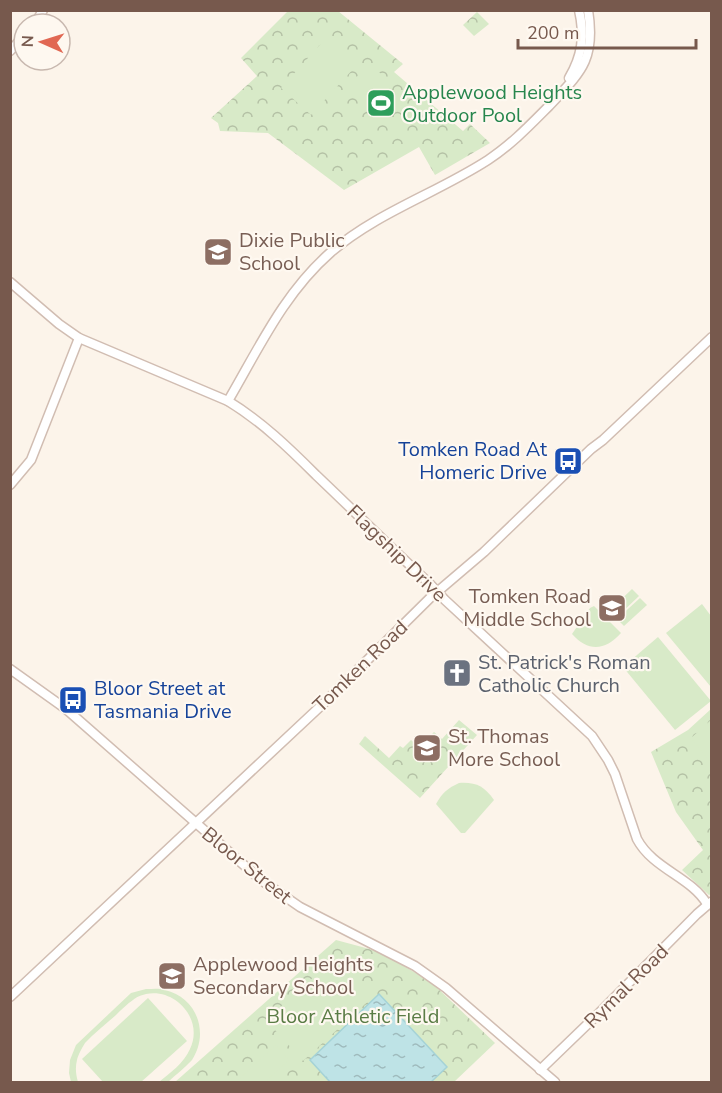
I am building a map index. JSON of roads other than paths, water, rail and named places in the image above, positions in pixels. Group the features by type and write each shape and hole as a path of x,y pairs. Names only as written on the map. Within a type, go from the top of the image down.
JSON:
{"street":[{"path":"566,87 581,53 582,29 579,10"},
{"path":"228,401 289,297 314,268 348,239 376,221 501,151 574,81 587,56 590,35 588,10"},
{"name":"Flagship Drive","path":"10,282 79,338 228,401 258,422 292,451 484,637 592,736 615,774 640,845 653,859 709,903"},
{"name":"Tomken Road","path":"10,997 325,702 437,592 484,552 711,337"},
{"path":"10,485 31,460 79,338"},
{"name":"Bloor Street","path":"10,669 66,709 280,895 430,976 555,1083"},
{"name":"Rymal Road","path":"540,1070 709,903"}],"water":[{"name":"Applewood Heights Outdoor Pool","path":"384,91 392,99 378,115 370,107"},
{"path":"379,994 447,1067 431,1082 330,1082 310,1060"}],"place":[{"name":"Applewood Heights Outdoor Pool","path":"381,103"},
{"name":"Dixie Public School","path":"218,252"},
{"name":"Tomken Road At Homeric Drive","path":"568,461"},
{"name":"Tomken Road Middle School","path":"612,608"},
{"name":"St. Patrick's Roman Catholic Church","path":"457,673"},
{"name":"Bloor Street at Tasmania Drive","path":"73,700"},
{"name":"St. Thomas More School","path":"427,748"},
{"name":"Applewood Heights Secondary School","path":"172,976"}],"park label":[{"name":"Bloor Athletic Field","path":"353,1016"}]}
